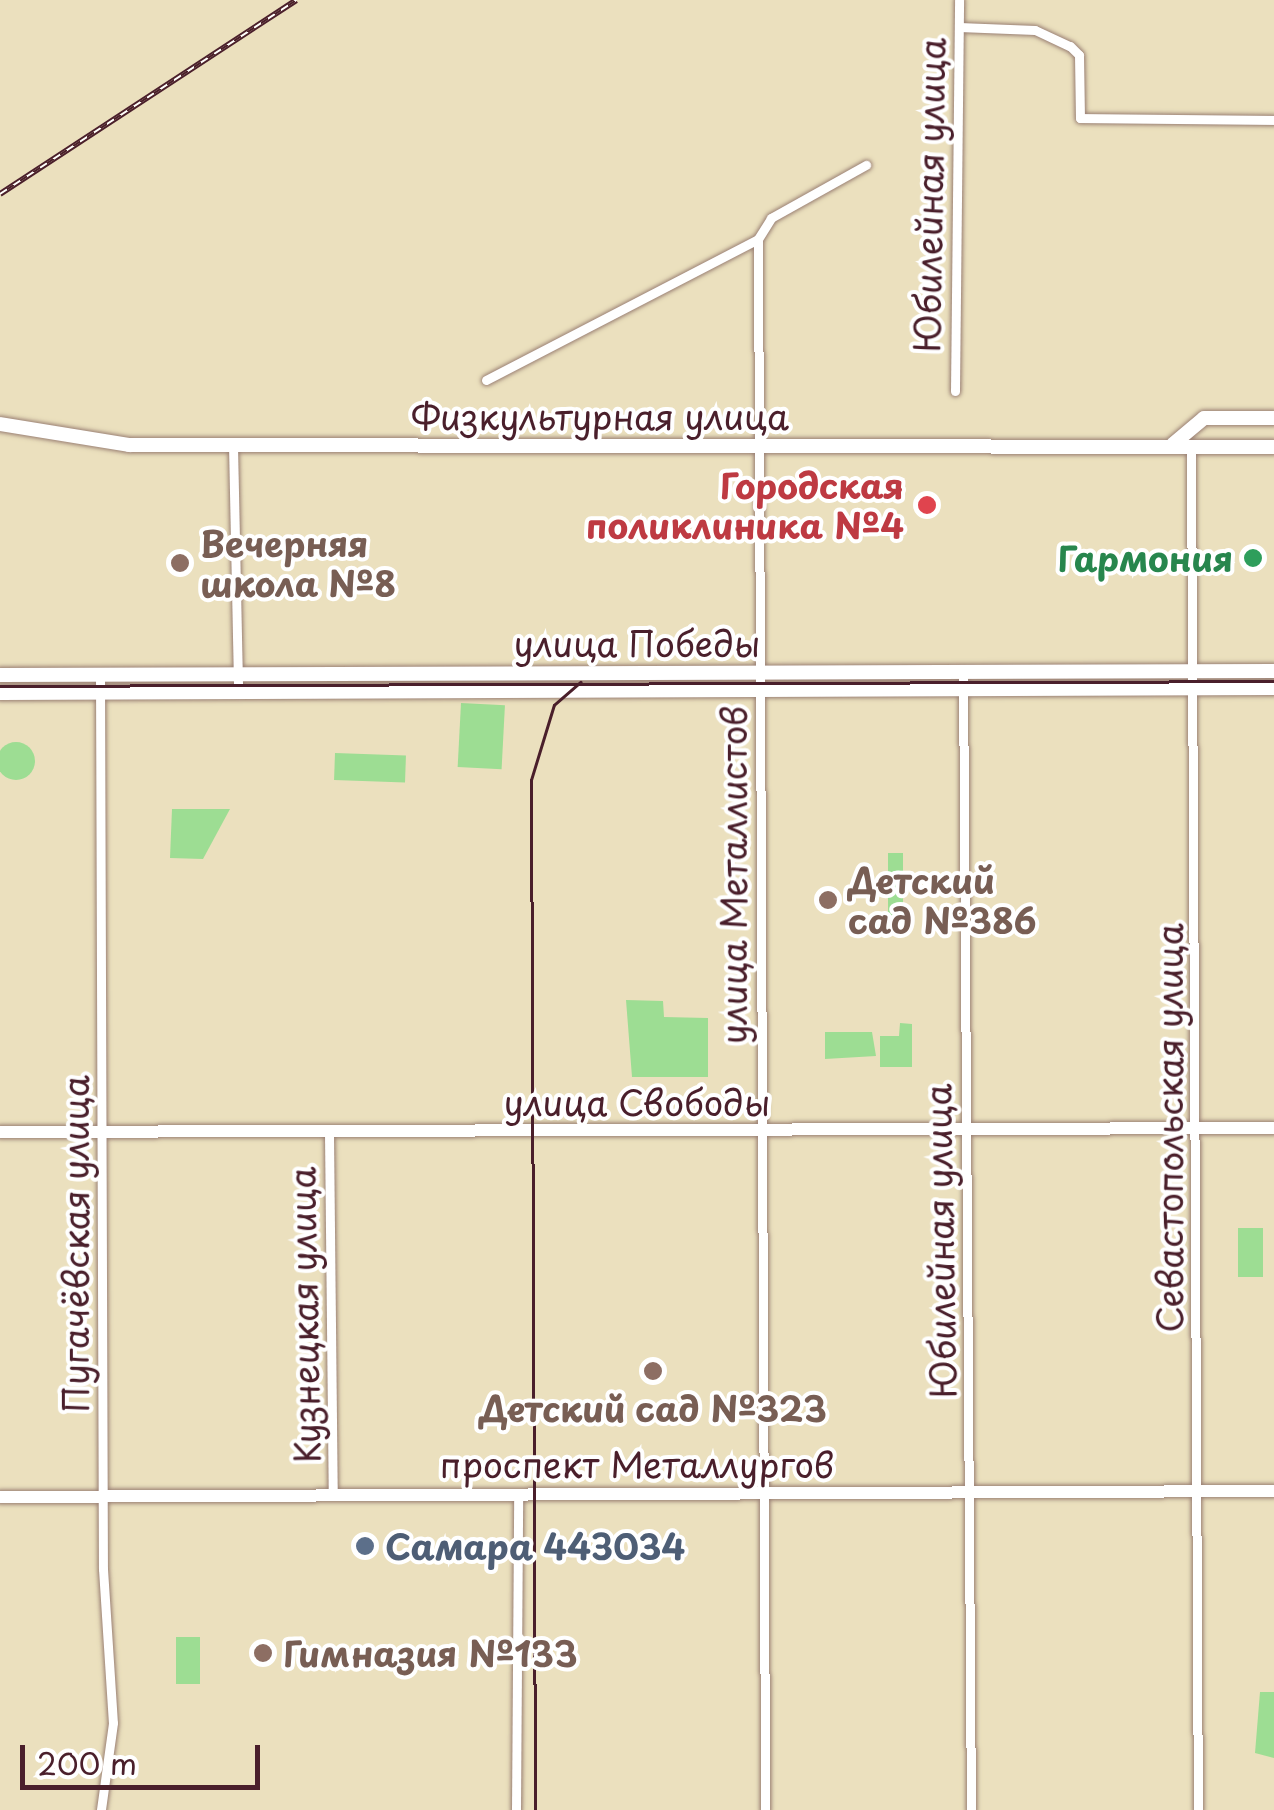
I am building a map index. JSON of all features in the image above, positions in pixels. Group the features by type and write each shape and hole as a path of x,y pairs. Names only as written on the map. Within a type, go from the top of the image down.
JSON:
{"main road":[{"path":"1173,444 1204,418 1274,418"},
{"name":"Физкультурная улица","path":"0,424 84,442 233,445 1173,444 1274,448"},
{"path":"1191,428 1197,447"},
{"name":"улица Победы","path":"0,676 1274,671"},
{"name":"улица Победы","path":"0,693 964,689 1196,695 1274,688"}],"street":[{"name":"Юбилейная улица","path":"955,391 958,0"},
{"path":"958,27 1035,30 1070,46 1079,55 1080,118 1274,120"},
{"path":"486,380 758,239 771,218 866,164"},
{"name":"улица Металлистов","path":"758,239 765,1810"},
{"path":"233,445 238,692"},
{"name":"Севастопольская улица","path":"1197,447 1198,1810"},
{"name":"Юбилейная улица","path":"963,672 971,1810"},
{"name":"Пугачёвская улица","path":"100,675 105,1676 112,1723 101,1810"},
{"name":"улица Свободы","path":"0,1132 329,1134 1274,1128"},
{"name":"Кузнецкая улица","path":"329,1134 333,1496"},
{"name":"проспект Металлургов","path":"0,1497 1274,1491"},
{"path":"516,1810 518,1494"}],"green space":[{"path":"461,703 505,705 502,769 458,767"},
{"path":"16,742 29,748 35,761 29,774 16,780 3,774 -3,761 3,748"},
{"path":"335,753 406,755 405,782 334,780"},
{"path":"172,809 230,809 203,859 170,858"},
{"path":"888,853 903,853 903,921 888,921"},
{"path":"626,1000 663,1001 664,1017 708,1018 708,1077 632,1077"},
{"path":"900,1023 912,1024 912,1067 880,1067 880,1036 899,1036"},
{"path":"825,1032 872,1032 876,1056 825,1059"},
{"path":"1238,1228 1263,1228 1263,1277 1238,1277"},
{"path":"176,1637 200,1637 200,1684 176,1684"},
{"path":"1260,1692 1274,1692 1274,1758 1255,1753"}],"tram line":[{"path":"0,686 1274,681"},
{"path":"535,1810 531,780 554,705 580,682"}],"railway":[{"path":"0,194 296,0"}],"place":[{"name":"Городская поликлиника №4","path":"927,505"},
{"name":"Гармония","path":"1253,558"},
{"name":"Вечерняя школа №8","path":"180,563"},
{"name":"Детский сад №386","path":"828,900"},
{"name":"Детский сад №323","path":"653,1371"},
{"name":"Самара 443034","path":"365,1546"},
{"name":"Гимназия №133","path":"263,1653"}]}
